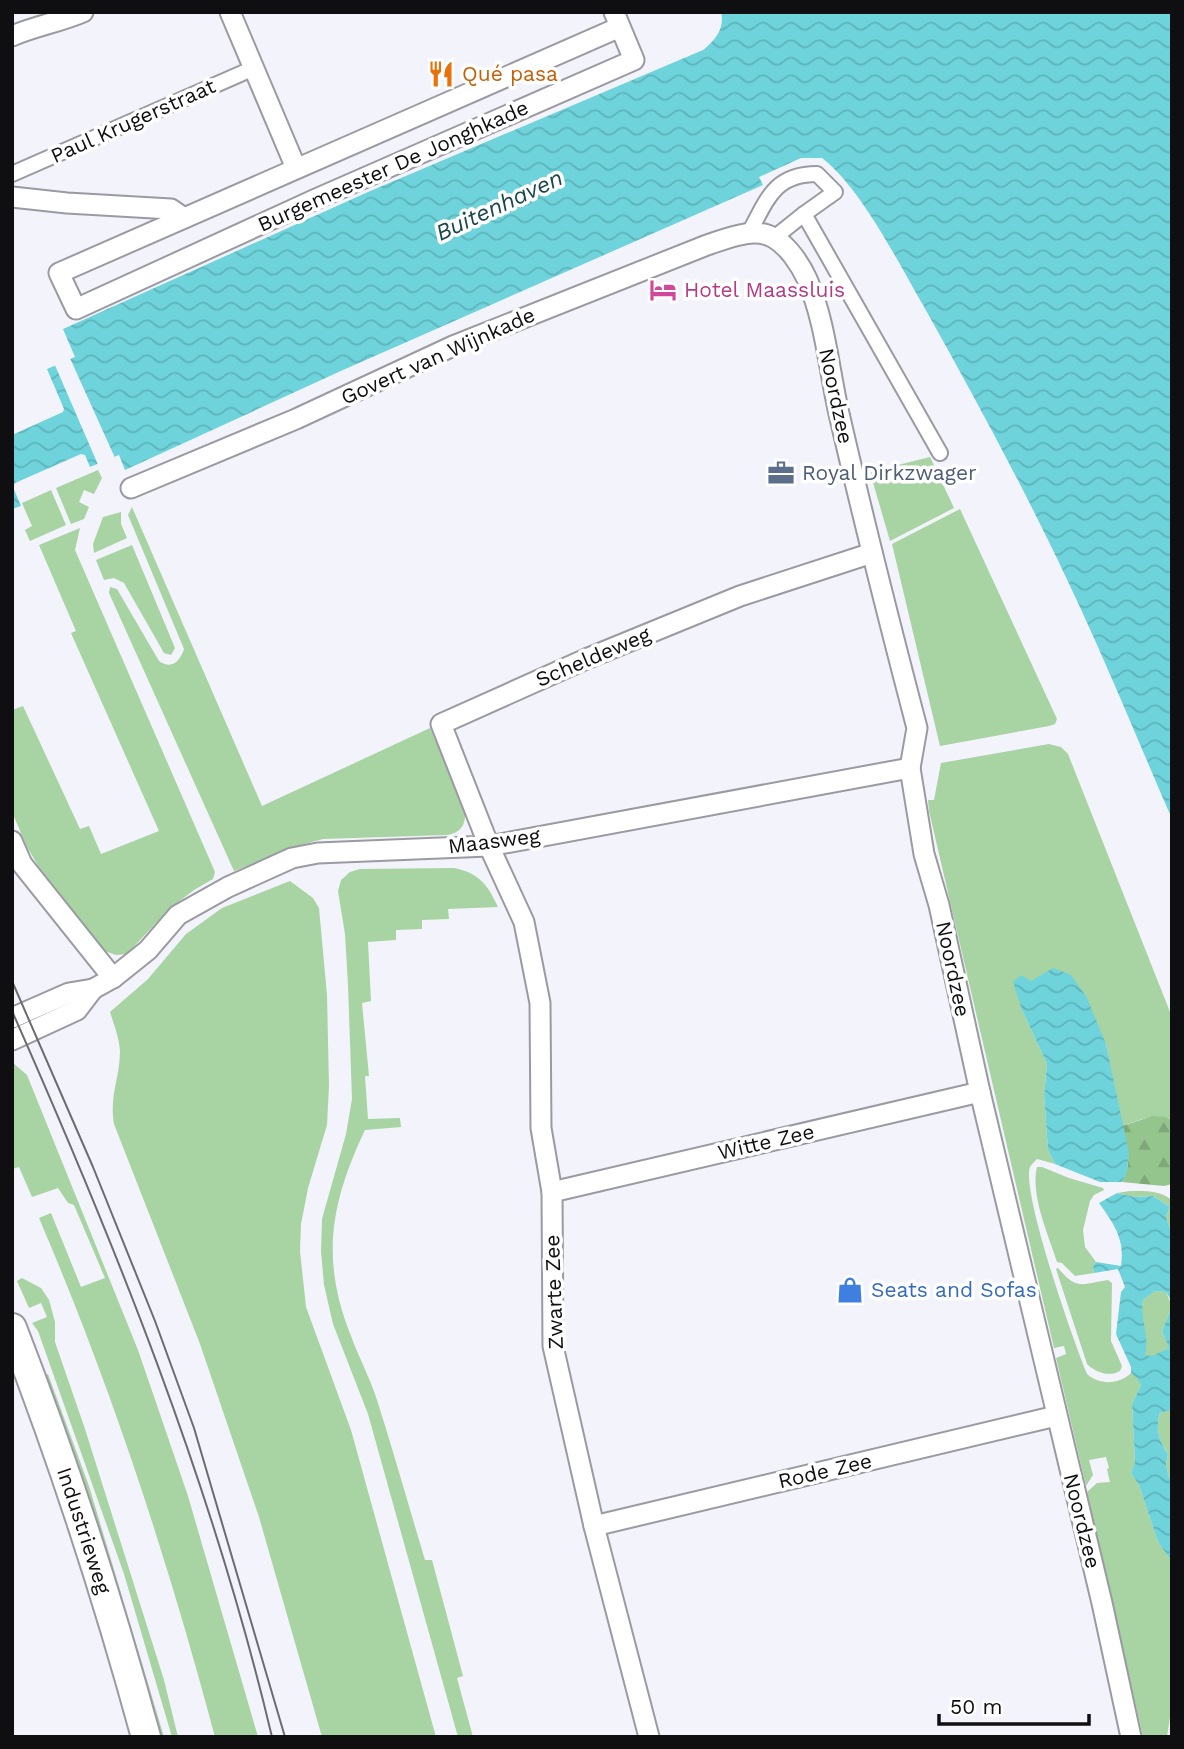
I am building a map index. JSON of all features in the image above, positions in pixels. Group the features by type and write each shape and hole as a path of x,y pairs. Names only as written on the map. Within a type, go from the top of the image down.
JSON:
{"main road":[{"name":"Industrieweg","path":"12,1328 20,1372 86,1533 146,1737"}],"street":[{"path":"12,36 32,27 60,22 83,12"},
{"path":"230,12 296,168"},
{"name":"Burgemeester De Jonghkade","path":"617,20 634,60 316,199 76,309 59,274 617,20"},
{"name":"Paul Krugerstraat","path":"12,174 254,68"},
{"path":"802,174 817,174 835,191 804,214 774,238 749,233 775,186 802,174"},
{"path":"12,197 67,204 171,209 184,218"},
{"path":"804,214 940,453"},
{"name":"Govert van Wijnkade","path":"131,488 296,419 453,346 707,244 749,233"},
{"name":"Noordzee","path":"774,238 795,258 817,306 839,415 917,728 909,768 924,854 939,905 1131,1737"},
{"name":"Scheldeweg","path":"489,846 441,724 586,659 740,596 872,554"},
{"name":"Maasweg","path":"12,1018 69,993 93,989 113,978 148,950 178,915 228,887 292,858 332,852 489,846 909,768"},
{"path":"12,841 22,863 113,978"},
{"name":"Zwarte Zee","path":"489,846 524,922 540,1003 541,1128 552,1192 553,1346 594,1526 649,1737"},
{"name":"Maasweg","path":"12,1040 78,1010 93,989"},
{"name":"Witte Zee","path":"552,1192 980,1091"},
{"name":"Rode Zee","path":"594,1526 1056,1416"}],"green space":[{"path":"930,457 954,508 890,541 870,472"},
{"path":"98,470 102,478 94,494 84,490 79,502 89,507 84,519 71,524 56,488"},
{"path":"51,490 66,525 30,541 25,530 32,526 22,503"},
{"path":"132,507 262,806 430,728 464,806 465,816 461,828 447,835 323,839 294,847 234,871 109,593 110,587 117,589 159,661 168,665 175,663 184,649 128,515"},
{"path":"960,509 1057,719 1055,724 1049,726 940,746 892,544"},
{"path":"121,512 121,524 127,538 94,553 93,544 103,517"},
{"path":"80,528 75,550 215,872 213,879 169,909 127,954 116,955 105,951 39,867 12,812 12,710 23,706 80,829 89,826 101,854 159,831 71,633 76,631 39,545"},
{"path":"132,545 175,648 171,655 164,653 124,583 114,578 104,580 96,560"},
{"path":"1049,744 1061,747 1068,754 1172,1017 1172,1120 1153,1117 1122,1126 1106,1044 1022,1010 1047,1064 1044,1095 1048,1150 1055,1164 1037,1159 1030,1167 1029,1182 1050,1268 1087,1374 1097,1380 1109,1382 1121,1380 1131,1373 1141,1385 1132,1404 1135,1461 1131,1473 1139,1485 1158,1542 1172,1562 1172,1704 1167,1737 1143,1737 1087,1492 1097,1483 1110,1482 1109,1468 1106,1457 1089,1460 1093,1475 1086,1486 1056,1358 1066,1354 1064,1346 1054,1348 929,811 928,800 934,800 941,763"},
{"path":"454,868 470,873 482,881 498,907 448,909 449,919 422,920 422,929 396,930 396,940 368,942 371,1001 362,1003 369,1076 365,1076 368,1119 400,1118 401,1127 365,1130 353,1156 337,1207 333,1256 341,1308 377,1400 425,1560 432,1560 463,1676 457,1678 473,1737 458,1737 368,1414 333,1324 324,1285 321,1251 322,1219 346,1134 352,1099 345,934 338,891 341,880 350,872 360,869"},
{"path":"290,881 313,898 319,908 327,995 327,1125 308,1188 301,1224 300,1251 306,1307 351,1430 436,1737 322,1737 259,1517 200,1344 114,1124 113,1105 120,1051 110,1012 148,979 186,934 222,908"},
{"path":"12,1062 27,1075 138,1350 188,1496 258,1737 215,1737 158,1539 114,1409 39,1218 51,1213 81,1287 105,1278 74,1205 68,1203 58,1188 32,1197 19,1167 12,1169"},
{"path":"1153,1116 1172,1120 1172,1184 1164,1186 1122,1182 1128,1161 1122,1126"},
{"path":"1037,1167 1103,1188 1104,1190 1094,1195 1090,1201 1083,1230 1085,1247 1096,1262 1093,1266 1094,1273 1075,1276 1062,1263 1057,1262 1038,1203"},
{"path":"1117,1193 1157,1193 1172,1200 1172,1235 1166,1217 1170,1207 1153,1196 1135,1197"},
{"path":"1056,1269 1075,1283 1108,1280 1112,1283 1111,1341 1122,1366 1120,1371 1103,1373 1087,1364"},
{"path":"22,1278 41,1288 49,1300 55,1322 55,1342 164,1680 178,1737 172,1737 124,1574 38,1331 32,1323 47,1317 41,1303 29,1308 17,1281"},
{"path":"1155,1291 1166,1292 1172,1306 1162,1331 1169,1348 1152,1357 1145,1355 1141,1316 1143,1300"},
{"path":"48,1374 89,1486 164,1737 158,1737 42,1376"},
{"path":"1172,1410 1172,1478 1169,1479 1166,1464 1168,1454 1160,1439 1158,1424 1160,1413"}],"water":[{"name":"Buitenhaven","path":"721,12 1172,12 1172,819 1079,605 1004,454 878,227 851,188 822,158 801,158 759,177 763,185 343,370 125,470 119,455 90,467 85,455 81,454 15,483 13,487 21,506 12,509 12,435 63,412 64,409 47,369 75,357 63,329 368,192 703,50 718,34 722,24"},
{"path":"1053,968 1071,975 1086,996 1106,1044 1129,1153 1127,1172 1122,1182 1100,1182 1055,1164 1048,1150 1044,1095 1047,1064 1022,1010 1013,982 1021,975 1031,981"},
{"path":"1117,1193 1135,1197 1153,1196 1170,1207 1166,1217 1172,1235 1172,1302 1166,1292 1155,1291 1143,1300 1142,1307 1145,1355 1152,1356 1169,1348 1162,1331 1172,1306 1172,1410 1160,1413 1158,1429 1168,1454 1166,1464 1169,1478 1172,1479 1172,1562 1158,1542 1139,1485 1131,1473 1135,1461 1132,1404 1141,1385 1131,1373 1131,1367 1116,1334 1121,1292 1125,1287 1118,1269 1094,1273 1093,1266 1096,1262 1121,1266 1120,1240 1114,1225 1099,1203"}],"pier":[{"path":"69,356 116,460 99,467 54,363"}],"tram line":[{"path":"12,981 93,1167 155,1321 194,1428 285,1737"},
{"path":"12,1011 88,1188 159,1368 221,1551 272,1737"}],"place":[{"name":"Qué pasa","path":"441,74"},
{"name":"Hotel Maassluis","path":"663,290"},
{"name":"Royal Dirkzwager","path":"781,473"},
{"name":"Seats and Sofas","path":"850,1290"}]}
